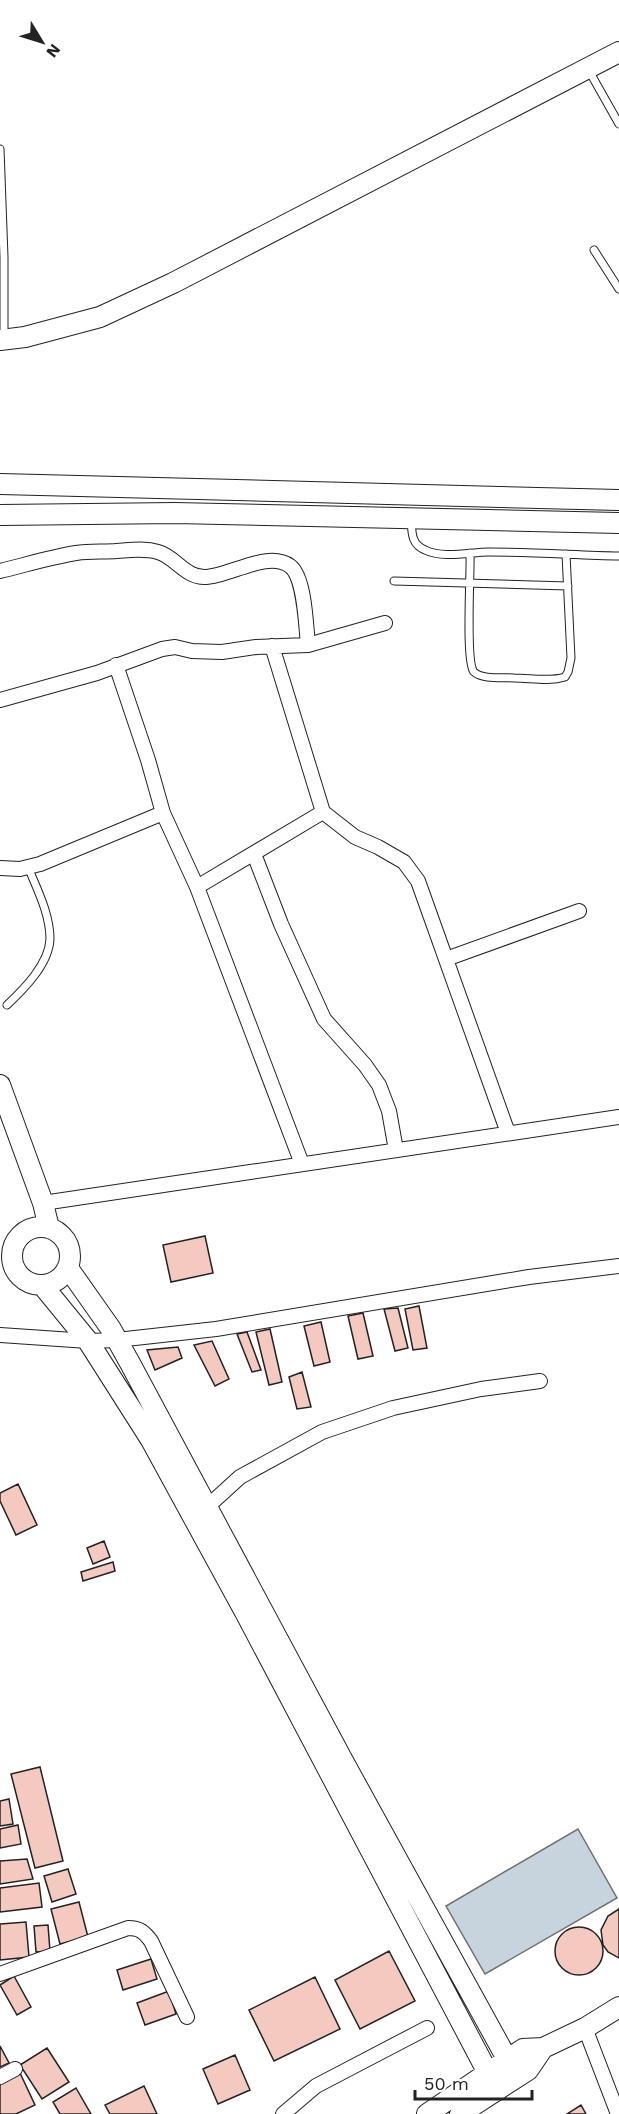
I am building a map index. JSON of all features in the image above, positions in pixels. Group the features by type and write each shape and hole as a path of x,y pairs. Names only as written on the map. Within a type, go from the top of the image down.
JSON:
{"street":[{"path":"2,340 25,337 100,317 163,288 619,52"},
{"path":"0,484 619,500"},
{"path":"0,515 175,513 619,523"},
{"path":"0,571 76,553 141,549 159,552 171,558 185,571 207,577 268,561 281,562 296,572 300,584 309,645"},
{"path":"0,700 97,673 162,648 175,647 192,651 222,652 272,646 309,645 385,623"},
{"path":"272,646 323,812 355,837 404,862 418,881 508,1133"},
{"path":"116,665 163,813 197,887 302,1164"},
{"path":"197,887 323,812"},
{"path":"0,868 28,867 163,813"},
{"path":"254,854 281,924 324,1019 380,1085 389,1111 396,1150"},
{"path":"446,959 579,911"},
{"path":"0,1085 43,1203 49,1228"},
{"path":"43,1203 619,1117"},
{"path":"40,1227 49,1228 58,1232 65,1239 69,1248 68,1268 57,1281 35,1286 22,1279 7,1266 11,1260 7,1243 24,1232 40,1227"},
{"path":"0,1335 88,1341 216,1329 529,1277 619,1266"},
{"path":"68,1268 117,1340 207,1507 311,1719 332,1778 493,2081"},
{"path":"43,1286 88,1341 150,1440 311,1719 342,1760 512,2069"},
{"path":"207,1507 240,1477 322,1432 393,1408 481,1389 540,1381"},
{"path":"0,1974 128,1928 137,1928 144,1932 151,1941 187,2017"},
{"path":"427,2114 512,2069 528,2070 543,2048 585,2028 619,2007"},
{"path":"283,2114 316,2086 427,2028"},
{"path":"585,2028 618,2114"},
{"path":"0,2077 15,2069"},
{"path":"460,2114 493,2081"}],"lane":[{"path":"588,68 619,124"},
{"path":"0,149 4,257 2,340"},
{"path":"594,250 619,289"},
{"path":"411,518 412,537 415,543 436,554 619,556"},
{"path":"470,553 469,647 472,670 483,676 541,679 565,677 571,658 566,554"},
{"path":"394,581 568,586"},
{"path":"7,1005 28,985 43,962 50,940 45,908 28,867"}],"shaded area":[{"path":"578,1829 617,1898 485,1974 446,1906"}],"building":[{"path":"205,1236 213,1273 171,1282 163,1245"},
{"path":"419,1306 427,1348 413,1350 405,1309"},
{"path":"398,1308 408,1348 395,1351 384,1309"},
{"path":"363,1313 373,1356 358,1359 348,1316"},
{"path":"321,1322 330,1362 314,1366 304,1326"},
{"path":"270,1329 282,1382 269,1385 256,1332"},
{"path":"247,1332 261,1370 252,1372 237,1334"},
{"path":"212,1341 229,1379 215,1386 194,1345"},
{"path":"178,1347 182,1358 155,1370 147,1350"},
{"path":"302,1372 311,1407 297,1409 289,1377"},
{"path":"18,1484 37,1525 16,1535 0,1501 0,1493"},
{"path":"104,1541 110,1557 93,1564 87,1548"},
{"path":"113,1562 115,1571 83,1581 81,1572"},
{"path":"40,1767 63,1861 35,1868 11,1774"},
{"path":"9,1799 13,1824 0,1826 0,1801"},
{"path":"18,1825 21,1844 0,1848 0,1829"},
{"path":"27,1859 33,1879 0,1884 0,1861"},
{"path":"68,1869 76,1894 52,1902 44,1876"},
{"path":"39,1883 42,1907 0,1912 0,1888"},
{"path":"79,1902 88,1937 60,1944 51,1909"},
{"path":"619,1909 619,1958 608,1952 603,1945 601,1930 608,1916"},
{"path":"26,1922 29,1957 0,1960 0,1924"},
{"path":"48,1925 50,1951 36,1952 34,1926"},
{"path":"579,1927 596,1934 603,1951 596,1968 579,1975 562,1968 555,1951 562,1934"},
{"path":"389,1951 415,2001 360,2029 335,1980"},
{"path":"151,1959 157,1979 123,1990 117,1970"},
{"path":"14,1976 31,2007 17,2015 0,1985"},
{"path":"315,1977 340,2029 274,2061 249,2010"},
{"path":"169,1991 176,2014 145,2025 137,2003"},
{"path":"0,2046 9,2063 0,2067"},
{"path":"47,2048 69,2082 42,2099 20,2065"},
{"path":"235,2055 250,2090 218,2104 203,2069"},
{"path":"20,2073 35,2105 16,2114 0,2114 0,2083"},
{"path":"144,2086 157,2114 110,2114 105,2105"},
{"path":"76,2088 91,2114 60,2114 53,2102"},
{"path":"581,2105 586,2114 567,2114"}]}
